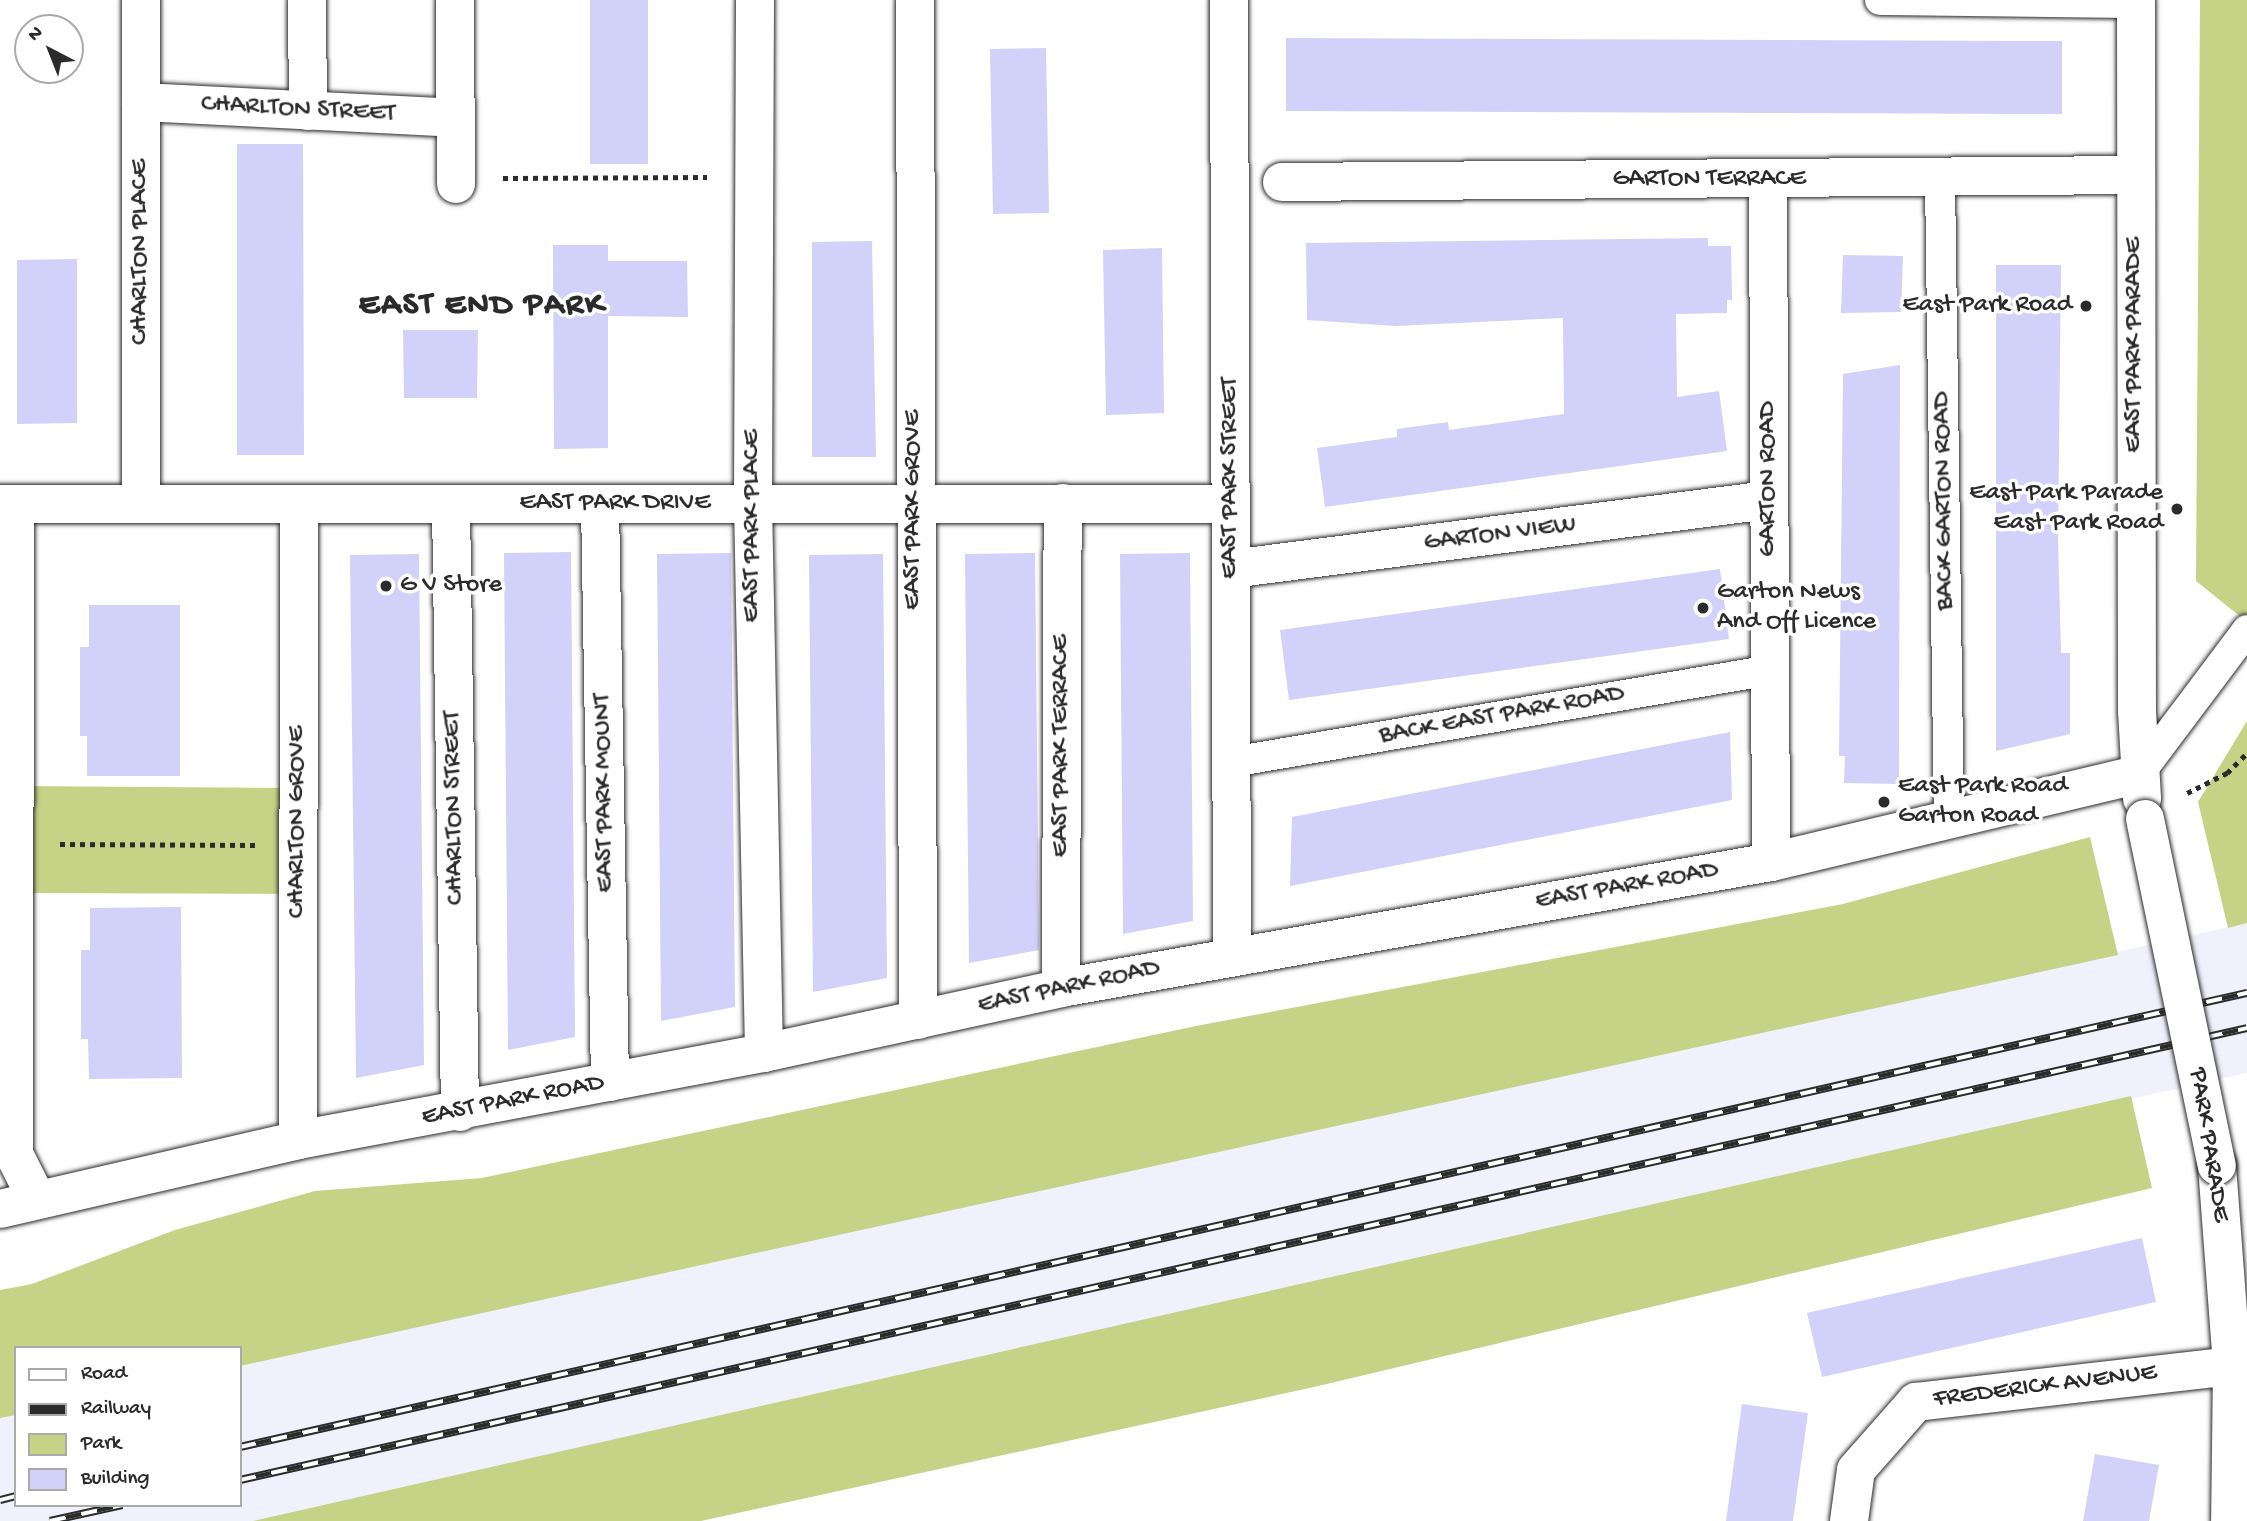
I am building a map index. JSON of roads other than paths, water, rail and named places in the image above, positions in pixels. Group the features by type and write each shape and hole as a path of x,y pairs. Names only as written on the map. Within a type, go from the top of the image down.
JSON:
{"street":[{"name":"CHARLTON PLACE","path":"141,0 141,504"},
{"path":"307,0 308,111"},
{"path":"455,0 456,184"},
{"name":"EAST PARK PLACE","path":"755,0 752,504 764,1053"},
{"name":"EAST PARK GROVE","path":"915,0 913,504 918,1020"},
{"name":"EAST PARK STREET","path":"1229,0 1233,955"},
{"name":"EAST PARK PARADE","path":"2136,1 2139,774"},
{"name":"CHARLTON STREET","path":"141,102 456,118"},
{"name":"GARTON TERRACE","path":"1282,182 1940,179 2135,175"},
{"name":"GARTON ROAD","path":"1768,179 1771,862"},
{"name":"GARTON VIEW","path":"1231,569 1768,500"},
{"name":"EAST PARK TERRACE","path":"1060,988 1063,503"},
{"name":"EAST PARK MOUNT","path":"600,504 610,1082"},
{"name":"EAST PARK DRIVE","path":"7,505 1231,504"},
{"path":"7,505 14,844 14,1154 37,1200"},
{"name":"CHARLTON GROVE","path":"298,1140 299,505"},
{"name":"CHARLTON STREET","path":"451,505 460,1112"},
{"name":"PARK PARADE","path":"2139,774 2145,819 2217,1166 2232,1366 2231,1521"},
{"name":"EAST PARK ROAD","path":"0,1209 298,1140 460,1112 764,1053 1060,988 1233,955 1771,862 1949,822 2139,774"},
{"name":"FREDERICK AVENUE","path":"1849,1521 1856,1470 1916,1402 2232,1366"}],"lane":[{"path":"1880,0 2136,1"},
{"name":"BACK GARTON ROAD","path":"1940,179 1949,822"},
{"path":"2139,774 2247,630"},
{"name":"BACK EAST PARK ROAD","path":"1232,762 1771,670"}],"railway":[{"path":"242,1447 2247,993"},
{"path":"242,1480 2247,1028"},
{"path":"0,1500 14,1496"},
{"path":"50,1521 113,1507"}],"place":[{"name":"East Park Road","path":"2086,306"},
{"name":"East Park Parade East Park Road","path":"2177,509"},
{"name":"G V Store","path":"386,586"},
{"name":"Garton News And Off Licence","path":"1703,608"},
{"name":"East Park Road Garton Road","path":"1884,802"}],"district":[{"name":"EAST END PARK","path":"482,307"}]}
